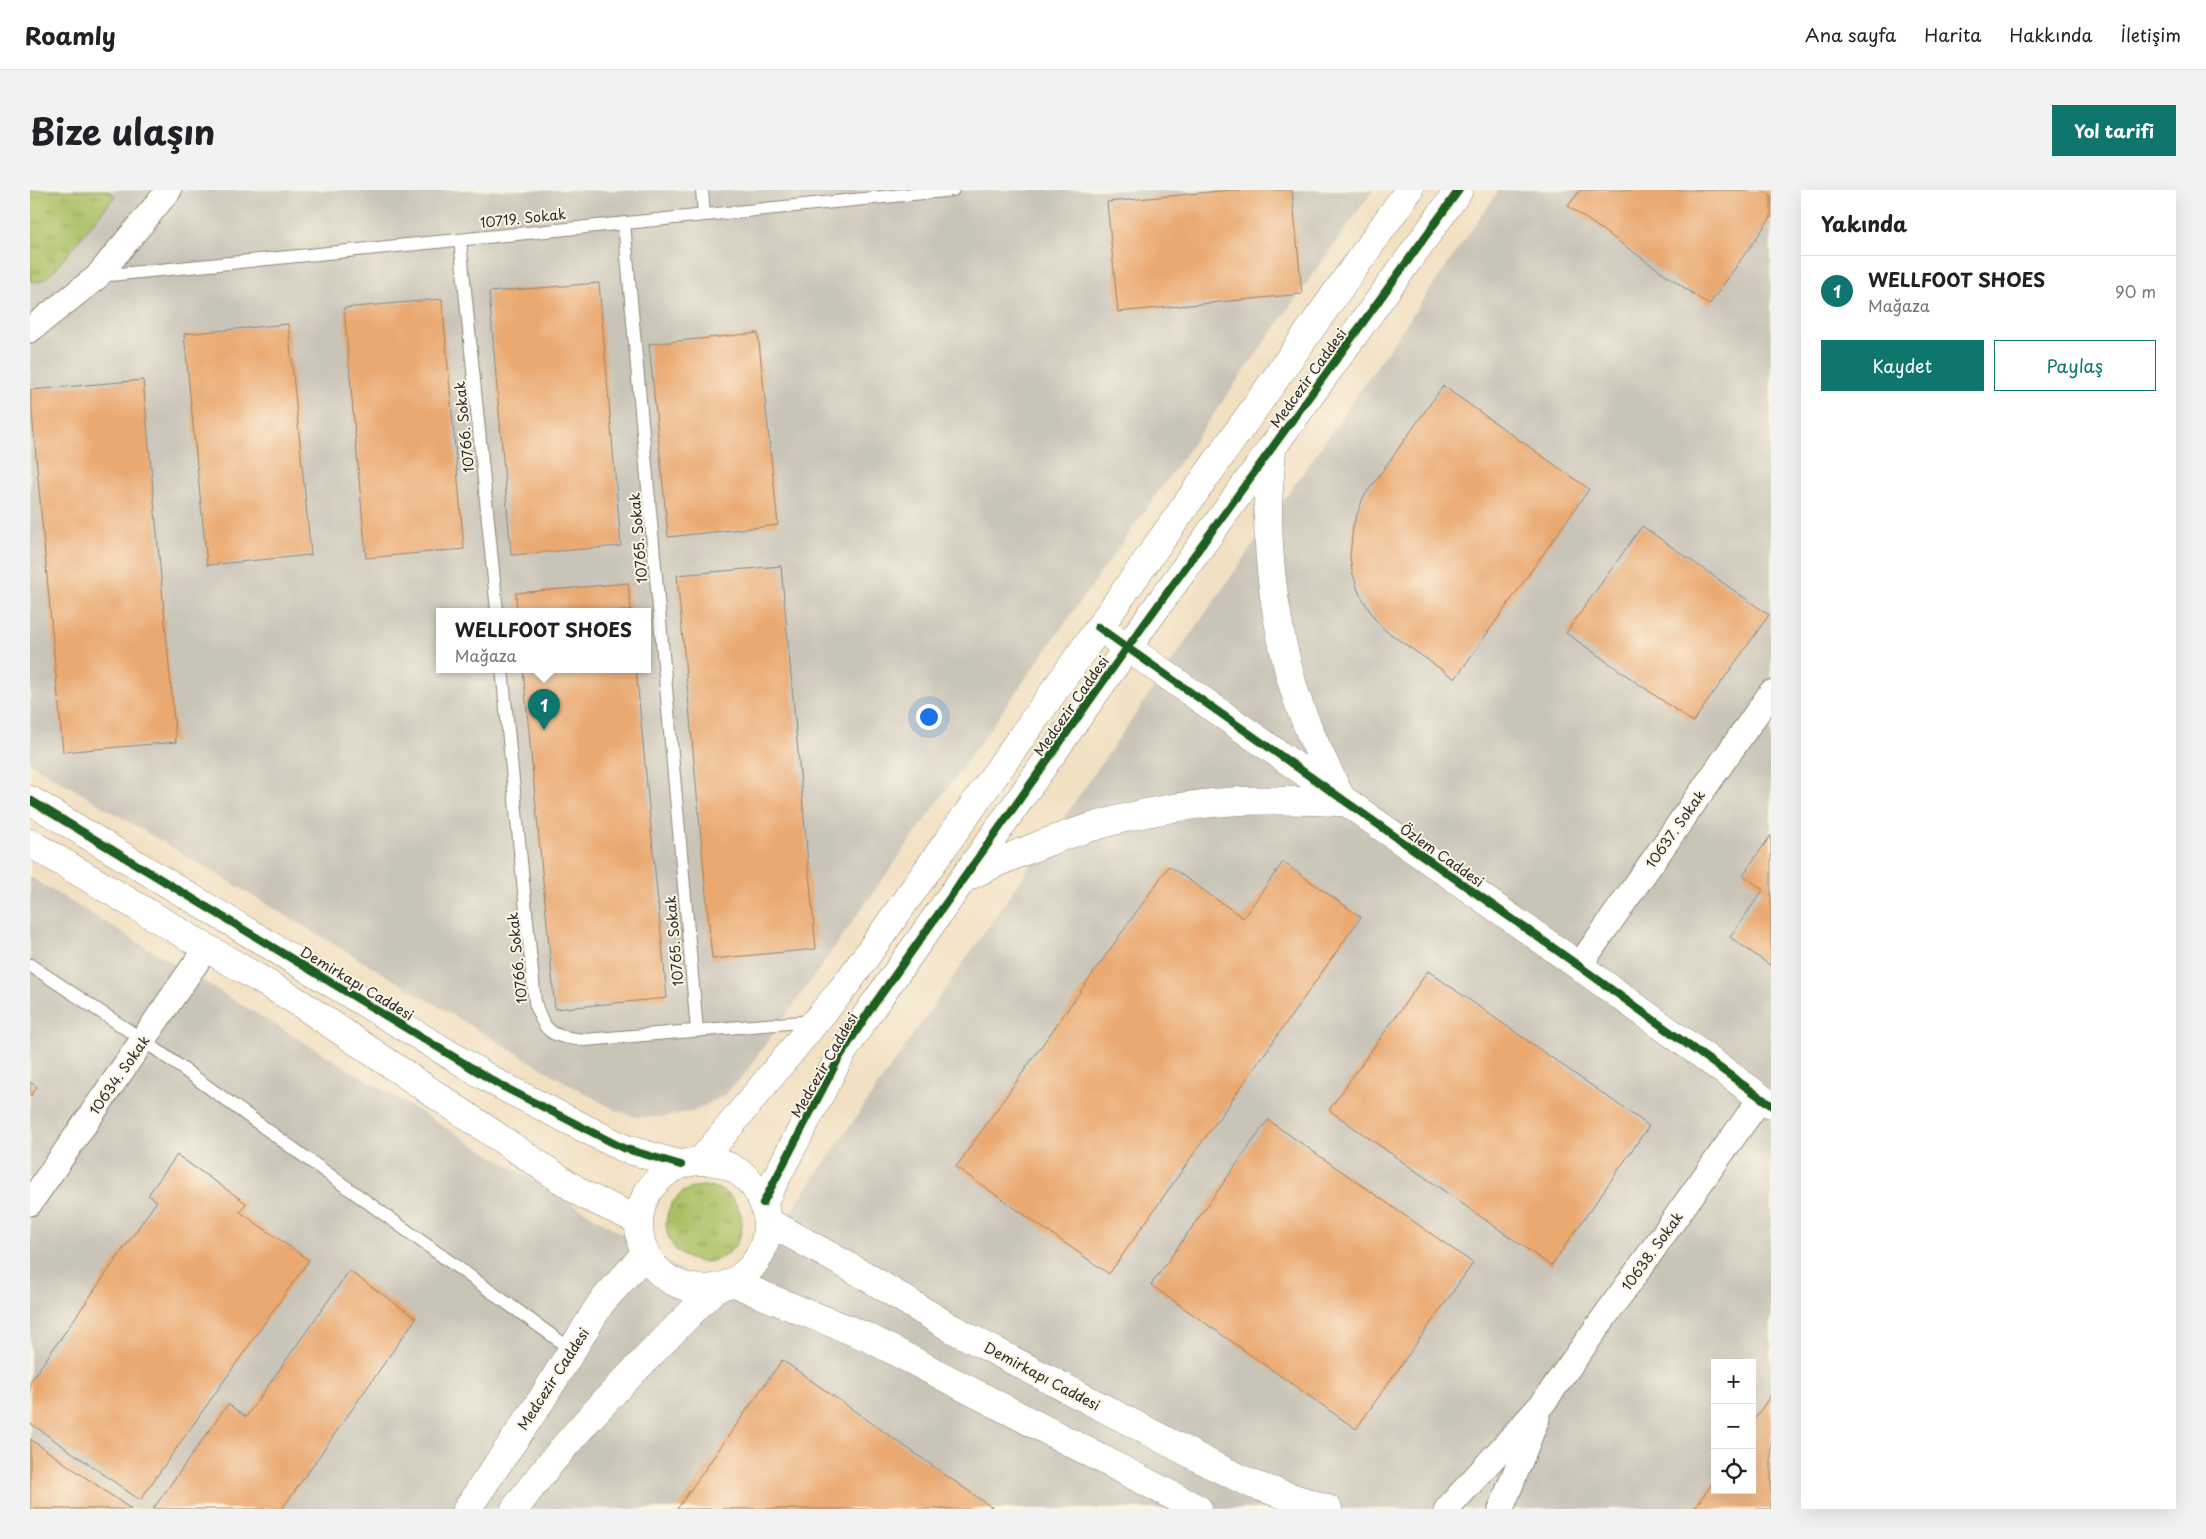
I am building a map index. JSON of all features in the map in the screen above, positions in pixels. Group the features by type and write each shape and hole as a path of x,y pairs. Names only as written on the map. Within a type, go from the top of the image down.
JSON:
{"street":[{"path":"30,330 97,277 169,190"},
{"name":"Medcezir Caddesi","path":"691,1163 817,1021 848,982 1409,190"},
{"name":"Medcezir Caddesi","path":"765,1212 839,1058 868,1013 1127,648 1458,190"},
{"path":"964,879 1014,854 1064,835 1169,808 1225,802 1343,802 1315,745 1297,696 1280,631 1270,572 1268,509 1272,449"},
{"name":"Özlem Caddesi","path":"1098,627 1343,802 1579,966 1766,1102"},
{"name":"10637. Sokak","path":"1579,966 1771,692"},
{"name":"Demirkapı Caddesi","path":"30,800 508,1089 623,1148 691,1163"},
{"path":"30,843 298,1002 584,1195 638,1220"},
{"name":"10634. Sokak","path":"30,1203 207,948"},
{"name":"10638. Sokak","path":"1446,1509 1543,1403 1766,1102"},
{"path":"515,1509 538,1477 574,1434 724,1285 748,1272 759,1257 766,1239 765,1212 754,1186 739,1172 721,1164 691,1163 665,1173 652,1186 642,1202 638,1220 640,1239 645,1254 654,1268 666,1278 681,1286 698,1290 724,1285 828,1320 878,1342 1198,1509"},
{"name":"Demirkapı Caddesi","path":"765,1212 951,1328 1214,1466 1254,1485 1328,1509"},
{"name":"Medcezir Caddesi","path":"466,1509 572,1350 601,1303 645,1254"},
{"name":"10638. Sokak","path":"1501,1509 1543,1403"}],"lane":[{"path":"702,190 704,215"},
{"name":"10719. Sokak","path":"97,277 952,190"},
{"name":"10765. Sokak","path":"624,223 698,1030"},
{"name":"10766. Sokak","path":"460,240 497,608"},
{"name":"10766. Sokak","path":"502,673 535,1002 542,1023 557,1036 585,1040 817,1021"},
{"path":"30,965 143,1040 572,1350"}],"shaded area":[{"path":"30,190 1373,190 743,1076 723,1096 696,1110 665,1117 636,1117 615,1110 30,763"},
{"path":"1499,190 1771,190 1771,1509 30,1509 30,877 730,1299"}],"green space":[{"path":"30,190 107,190 115,196 51,274 37,282 30,281"},
{"path":"704,1186 718,1189 731,1197 739,1210 742,1224 739,1238 731,1251 718,1259 704,1262 690,1259 677,1251 669,1238 666,1224 669,1210 677,1197 690,1189"}],"building":[{"path":"1231,190 1292,190 1302,294 1118,312 1107,202"},
{"path":"1580,190 1762,190 1771,196 1771,217 1709,305 1568,206"},
{"path":"599,283 621,546 511,555 489,292"},
{"path":"442,299 464,549 366,558 344,308"},
{"path":"288,324 311,555 207,565 184,334"},
{"path":"758,333 778,525 668,537 649,344"},
{"path":"143,380 176,742 63,752 30,390"},
{"path":"1443,386 1589,489 1455,679 1385,630 1375,619 1359,593 1350,557 1353,526 1363,498"},
{"path":"1642,526 1769,615 1693,722 1566,633"},
{"path":"781,566 816,949 712,959 677,575"},
{"path":"628,583 631,608 517,608 516,593"},
{"path":"523,673 636,673 667,998 555,1009"},
{"path":"1771,835 1771,966 1730,937 1763,890 1743,875"},
{"path":"1283,862 1361,917 1109,1274 956,1167 1169,866 1243,918"},
{"path":"1428,971 1649,1126 1551,1266 1329,1110"},
{"path":"30,1082 37,1087 30,1097"},
{"path":"1268,1120 1473,1263 1356,1429 1151,1285"},
{"path":"177,1155 246,1203 240,1212 309,1260 140,1500 30,1423 30,1382 157,1201 148,1195"},
{"path":"349,1271 416,1318 282,1509 153,1509 228,1404 246,1417"},
{"path":"782,1360 994,1509 677,1509"},
{"path":"1771,1395 1771,1509 1694,1509 1711,1485 1711,1494 1756,1494 1756,1417"},
{"path":"30,1439 131,1509 30,1509"}],"cycle path":[{"path":"763,1203 839,1058 868,1013 1127,648 1459,190"},
{"path":"1098,627 1579,966 1771,1105"},
{"path":"30,800 500,1085 623,1148 681,1165"}],"place":[{"name":"WELLFOOT SHOES","path":"544,730"}]}
